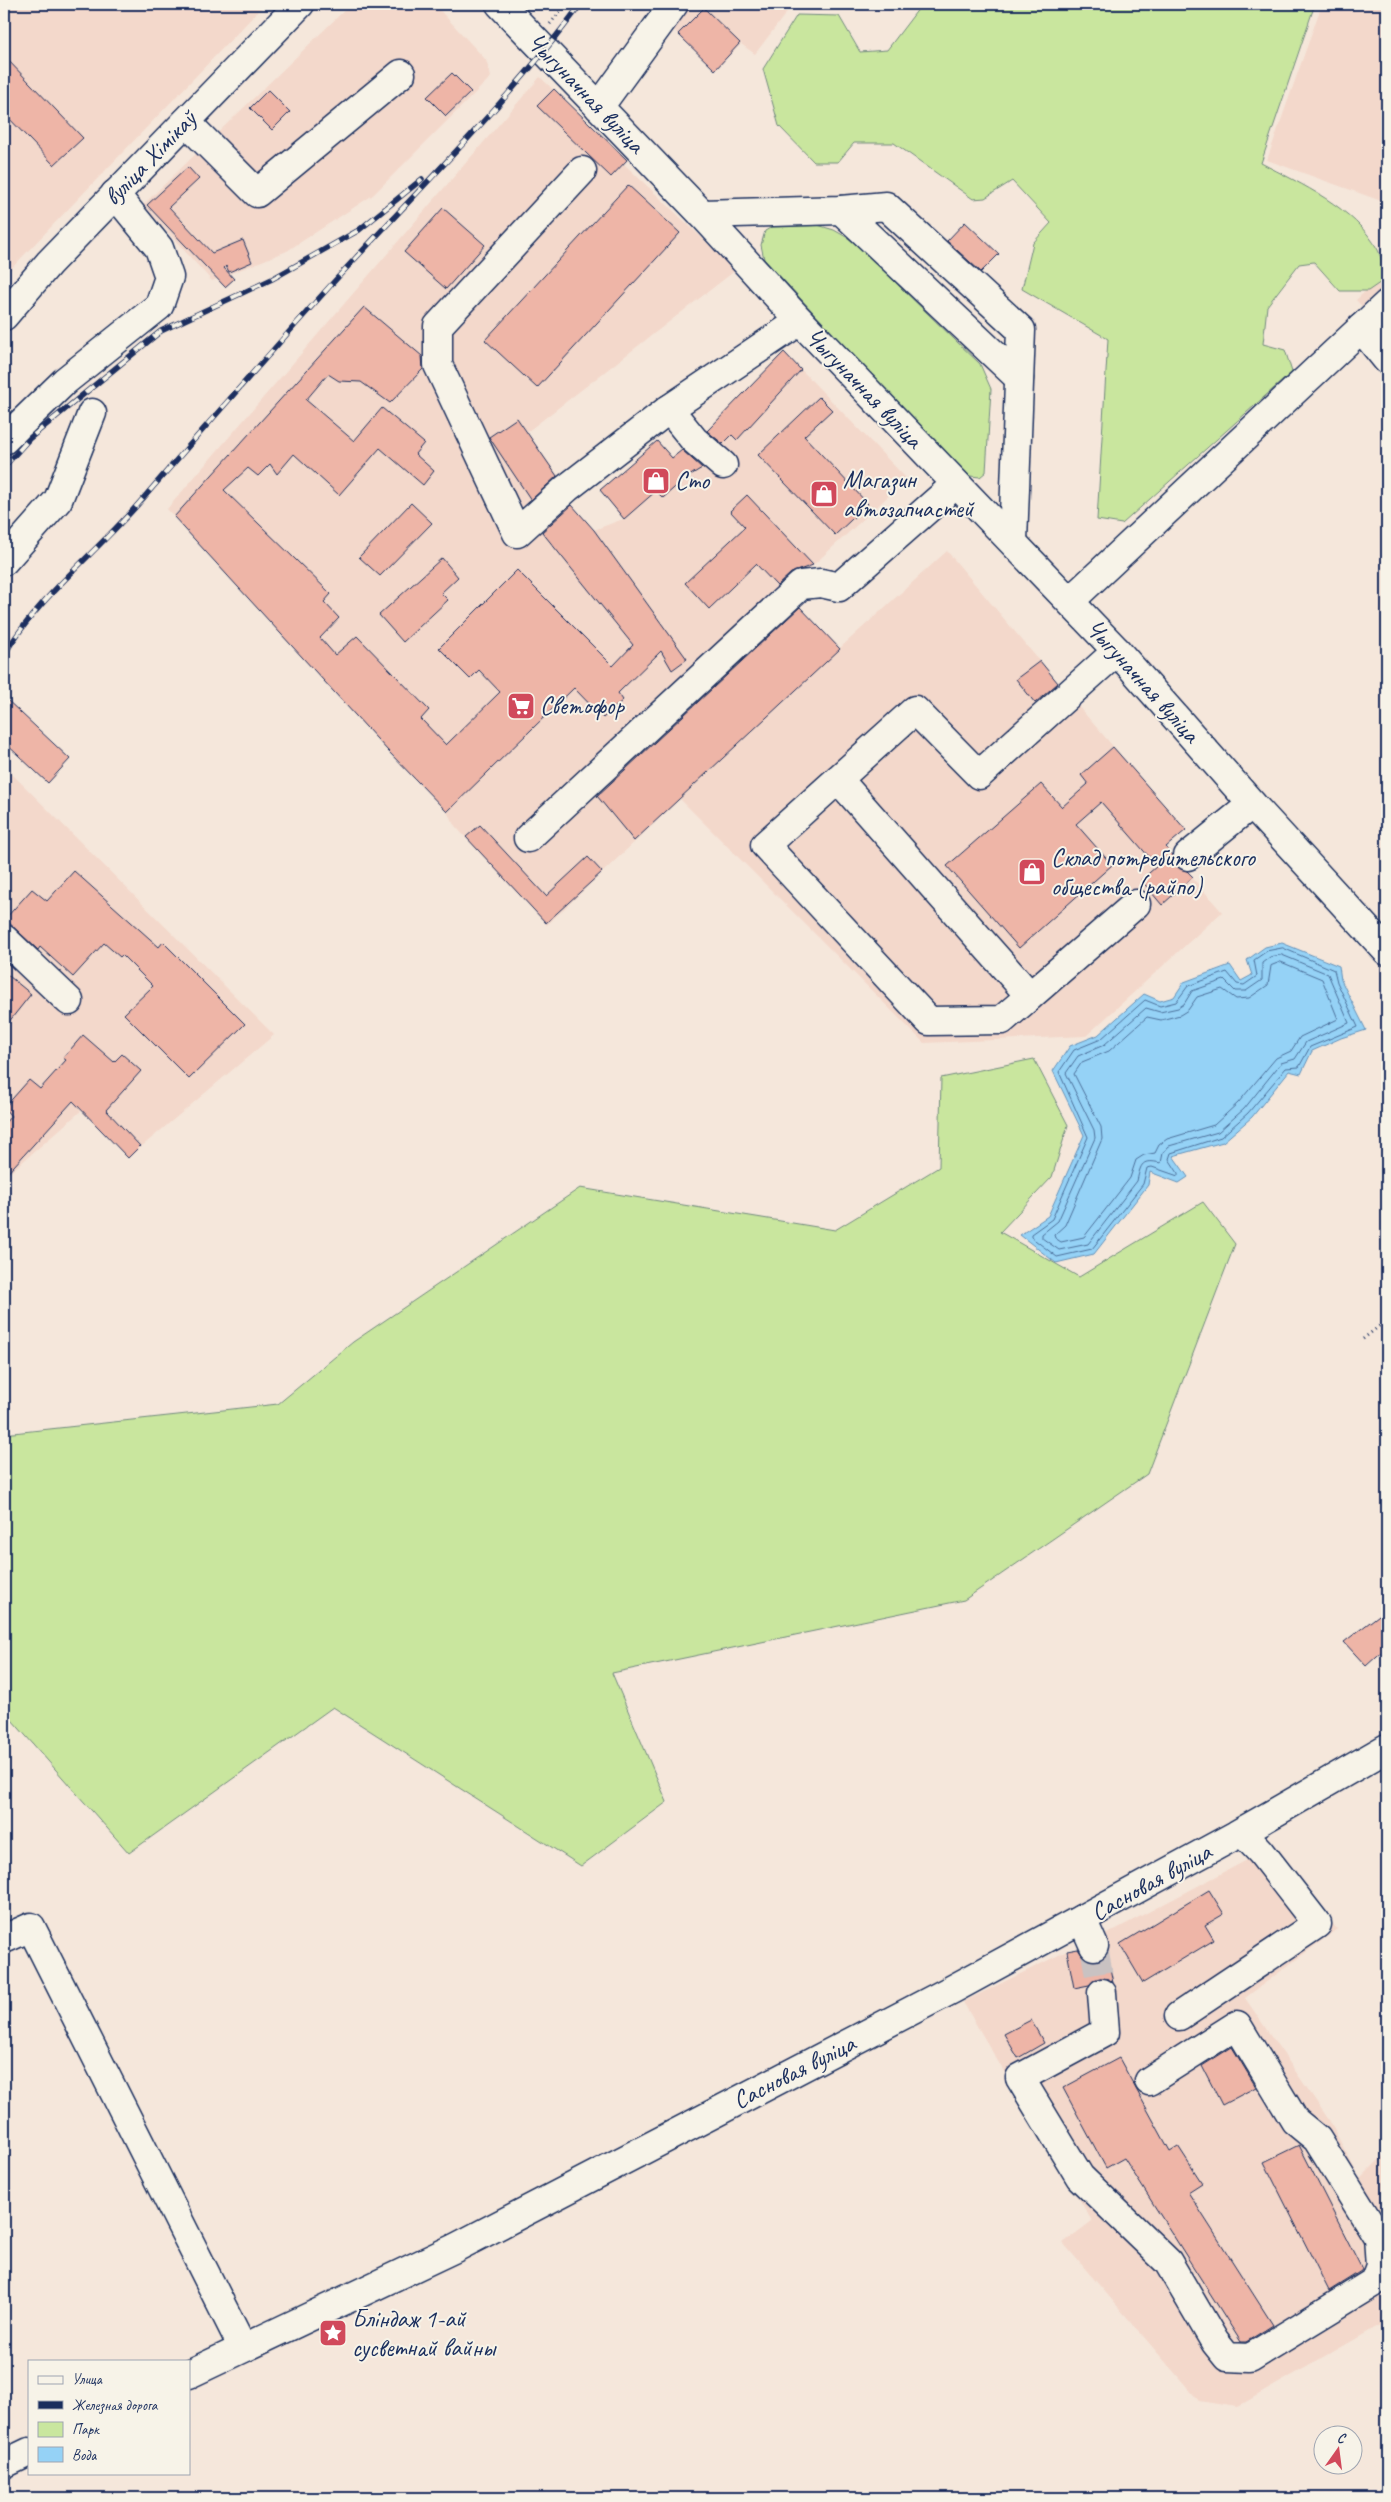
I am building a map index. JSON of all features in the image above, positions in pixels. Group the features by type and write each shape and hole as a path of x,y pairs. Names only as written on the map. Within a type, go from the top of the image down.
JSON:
{"street":[{"name":"вуліца Хімікаў","path":"4,316 48,263 300,4"},
{"name":"Чыгуначная вуліца","path":"500,4 702,214 800,321 1117,651 1252,804 1387,951"},
{"path":"599,107 674,4"},
{"path":"186,122 257,193 401,74"},
{"path":"582,171 438,326 438,365 517,533 567,488 669,409 800,321"},
{"path":"4,440 65,381 159,306 169,277 159,248 115,194"},
{"path":"702,214 841,210 886,206 1021,330 1012,541"},
{"path":"841,210 1019,378"},
{"path":"1070,601 1387,304"},
{"path":"1361,328 1387,360"},
{"path":"669,409 694,440 723,465"},
{"path":"4,560 58,500 92,413"},
{"path":"528,838 802,585 821,583 839,587 956,484"},
{"path":"1117,651 979,775 915,710 765,845 929,1021 1002,1020 1136,904"},
{"path":"838,780 1030,996"},
{"path":"1188,856 1252,804"},
{"path":"4,939 69,1001"},
{"name":"Сасновая вуліца","path":"190,2374 455,2248 953,1990 1242,1832 1387,1748"},
{"path":"1179,2016 1317,1924 1261,1852 1242,1832"},
{"path":"1082,1919 1094,1946"},
{"path":"4,1939 31,1927 242,2348"},
{"path":"1102,1993 1105,2032 1020,2078 1080,2177 1168,2262 1215,2342 1228,2357 1250,2358 1374,2282 1380,2266 1378,2237 1317,2139 1295,2121 1237,2025 1149,2081"},
{"path":"4,2464 28,2452"}],"path":[{"path":"1363,1339 1387,1320"}],"shaded area":[{"path":"4,4 265,4 4,276"},
{"path":"351,4 434,4 486,60 491,77 373,195 287,251 212,281 143,205"},
{"path":"647,4 793,4 755,54 741,44 715,70"},
{"path":"1322,4 1387,4 1387,203 1267,160"},
{"path":"540,77 627,160 624,164 736,270 527,432 567,488 572,505 594,530 623,519 600,490 657,441 672,457 702,436 784,352 907,479 797,580 812,595 799,606 840,648 947,551 1064,690 1186,830 1166,847 1222,912 1086,1036 924,1043 680,799 547,925 455,826 447,812 388,751 167,509"},
{"path":"1387,271 1387,333 1356,300"},
{"path":"4,766 274,1035 128,1158 82,1110 4,1178"},
{"path":"1270,1848 1337,1929 1245,1998 1329,2120 1360,2179 1387,2152 1387,2321 1237,2407 1199,2401 1063,2243 1092,2221 963,2002 1067,1951 1094,1946 1101,1937"}],"green space":[{"path":"922,4 1315,4 1261,163 1310,189 1356,222 1378,250 1384,280 1368,291 1340,291 1314,262 1299,264 1267,306 1263,344 1285,350 1292,372 1122,524 1097,520 1108,339 1022,289 1033,243 1051,223 1012,181 985,198 973,199 894,143 854,143 838,162 814,162 779,126 763,69 797,15 839,16 860,52 887,50"},
{"path":"777,224 814,224 834,230 848,238 876,259 899,286 980,364 991,389 986,472 980,477 970,476 958,469 764,259 761,245 765,231"},
{"path":"1034,1059 1068,1125 1052,1177 1000,1232 1079,1277 1203,1202 1235,1244 1147,1474 964,1600 612,1673 667,1802 581,1866 333,1707 129,1853 4,1711 4,1434 278,1404 353,1342 580,1188 835,1230 939,1167 941,1078"}],"water":[{"path":"1282,943 1339,966 1341,980 1366,1030 1341,1038 1312,1051 1301,1074 1289,1071 1252,1117 1223,1142 1173,1156 1188,1177 1179,1183 1150,1172 1148,1185 1094,1254 1056,1263 1020,1235 1048,1216 1084,1135 1053,1071 1070,1046 1098,1035 1144,994 1160,1001 1174,997 1184,982 1230,965 1241,981 1252,975 1247,960 1265,947"}],"building":[{"path":"704,8 740,43 715,70 678,34"},
{"path":"4,56 83,138 54,165 4,113"},
{"path":"452,73 471,92 446,116 427,97"},
{"path":"554,89 627,160 611,177 537,106"},
{"path":"268,90 290,112 272,130 250,108"},
{"path":"188,167 199,179 169,207 212,253 243,240 252,262 229,272 226,266 224,268 234,279 225,287 147,205"},
{"path":"628,185 680,233 537,388 485,340"},
{"path":"443,208 485,245 446,289 404,252"},
{"path":"965,222 999,254 981,272 947,241"},
{"path":"364,307 422,356 423,369 390,403 361,382 339,381 328,374 306,400 354,441 382,408 424,443 415,454 434,471 423,485 380,448 339,495 294,454 277,474 270,464 258,476 248,468 224,490 331,594 324,602 339,618 320,638 335,655 357,636 429,710 421,719 446,745 500,692 479,670 470,679 439,648 517,570 613,666 633,645 542,532 572,505 594,530 687,659 672,670 661,651 618,693 623,700 603,718 574,688 447,812 388,751 174,517"},
{"path":"784,352 801,370 737,440 732,435 723,444 707,431"},
{"path":"819,397 832,410 804,436 868,504 835,535 758,455"},
{"path":"517,418 557,476 531,500 489,437"},
{"path":"657,441 672,458 682,450 702,468 684,479 663,498 656,491 624,519 600,490"},
{"path":"747,495 813,565 791,573 777,586 756,564 709,609 685,583 745,527 730,511"},
{"path":"411,503 432,523 380,576 359,557"},
{"path":"442,558 458,577 441,593 448,600 403,642 379,615"},
{"path":"800,607 840,649 634,841 597,796"},
{"path":"1040,661 1058,683 1035,703 1016,679"},
{"path":"4,697 70,759 48,783 4,742"},
{"path":"1113,747 1186,830 1166,847 1173,855 1176,866 1187,871 1193,877 1162,905 1141,880 1157,866 1101,802 1076,824 1112,865 1019,948 947,866 1041,784 1062,807 1088,784 1081,775"},
{"path":"480,825 546,896 588,857 602,872 546,923 466,837"},
{"path":"74,871 159,947 163,942 245,1024 189,1079 124,1014 153,986 122,955 120,957 104,943 73,977 40,947 38,950 5,919 32,889 47,901"},
{"path":"4,972 31,994 4,1028"},
{"path":"83,1035 114,1062 122,1054 141,1071 106,1110 140,1146 128,1158 73,1101 4,1177 4,1124 11,1116 4,1108 29,1080 40,1089 66,1060 63,1058"},
{"path":"1387,1609 1387,1647 1366,1666 1344,1642"},
{"path":"1209,1890 1224,1914 1205,1925 1214,1940 1143,1983 1120,1944"},
{"path":"1078,1949 1084,1958 1092,1961 1101,1960 1107,1953 1113,1983 1108,1979 1100,1978 1089,1985 1074,1988 1067,1951"},
{"path":"1031,2020 1044,2043 1018,2058 1004,2034"},
{"path":"1232,2047 1256,2087 1222,2105 1202,2066"},
{"path":"1119,2058 1170,2151 1178,2146 1202,2183 1188,2192 1273,2325 1246,2342 1241,2342 1124,2158 1106,2168 1063,2088"},
{"path":"1299,2145 1362,2269 1329,2291 1264,2162"}],"tunnel":[{"path":"1094,1946 1102,1993"}],"railway":[{"path":"4,655 34,613 123,521 340,275 495,109 581,4"},
{"path":"4,467 30,438 161,331 272,279 359,230 422,179"}],"place":[{"name":"Сто","path":"656,481"},
{"name":"Магазин автозапчастей","path":"824,494"},
{"name":"Светофор","path":"521,706"},
{"name":"Склад потребительского общества (райпо)","path":"1032,872"},
{"name":"Бліндаж 1-ай сусветнай вайны","path":"333,2333"}]}
